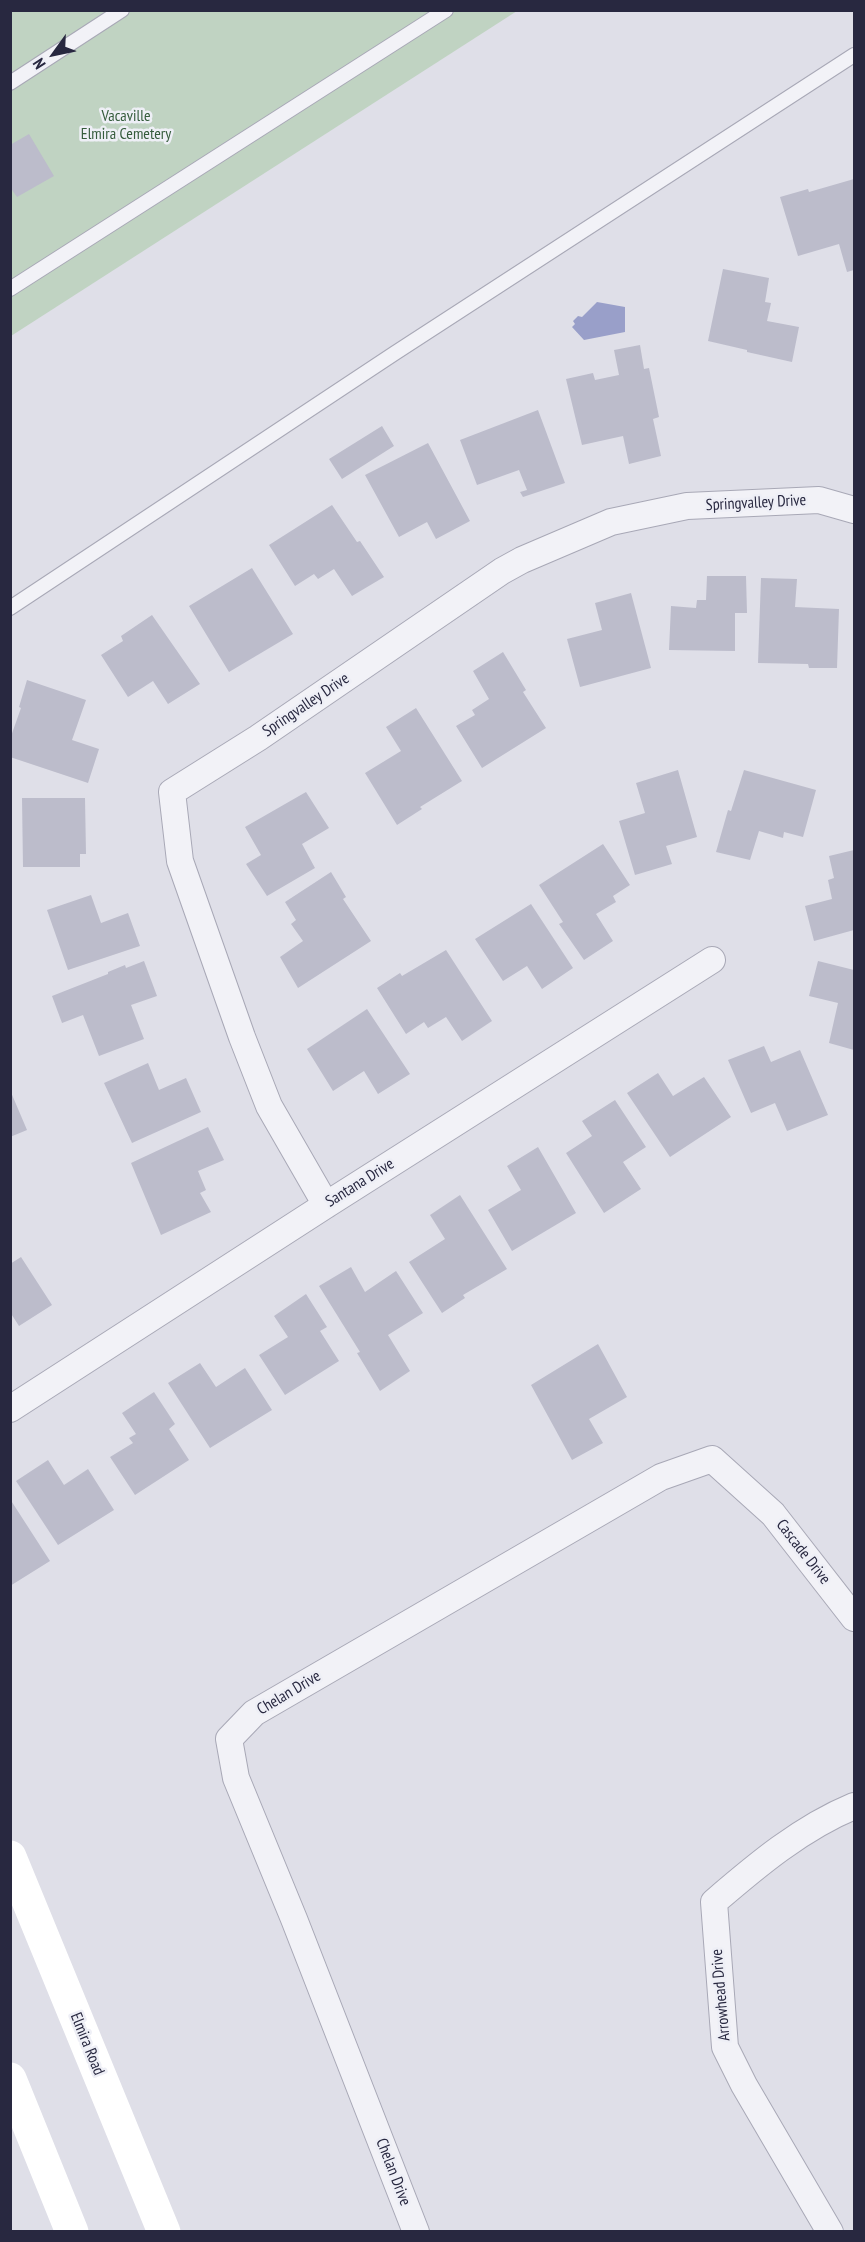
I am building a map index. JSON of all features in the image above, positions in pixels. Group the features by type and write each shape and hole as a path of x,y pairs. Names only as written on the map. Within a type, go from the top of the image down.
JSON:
{"main road":[{"name":"Elmira Road","path":"10,1857 164,2232"},
{"path":"10,2079 72,2232"}],"street":[{"name":"Springvalley Drive","path":"326,1205 269,1106 242,1038 180,861 172,792 258,738 502,571 522,560 611,522 687,506 819,500 854,505"},
{"name":"Santana Drive","path":"10,1409 712,960"},
{"name":"Chelan Drive","path":"416,2232 294,1918 236,1778 229,1739 254,1713 661,1477 712,1459 773,1514"},
{"name":"Cascade Drive","path":"773,1514 855,1618"},
{"name":"Arrowhead Drive","path":"830,2232 744,2085 725,2047 714,1902 766,1857 828,1817 855,1806"}],"lane":[{"path":"10,83 122,10"},
{"path":"10,289 440,12"},
{"path":"10,608 395,353 855,55"}],"green space":[{"name":"Vacaville Elmira Cemetery","path":"11,11 517,11 11,336"}],"water":[{"path":"597,302 625,307 625,332 584,340 572,327 575,324 573,321 578,316 582,317"}],"building":[{"path":"29,134 54,176 17,197 10,187 10,145"},
{"path":"854,179 854,270 847,272 839,244 798,256 780,197 808,189 809,192"},
{"path":"723,269 769,278 765,302 771,303 767,321 799,327 792,362 708,341"},
{"path":"640,345 644,369 649,368 659,417 653,419 661,456 629,464 623,436 582,445 566,379 593,373 595,380 619,375 614,350"},
{"path":"538,410 565,483 523,497 520,492 527,490 519,470 477,485 460,440"},
{"path":"382,426 394,446 342,479 329,459"},
{"path":"428,443 470,521 436,539 427,522 399,537 365,475"},
{"path":"332,505 384,577 352,596 334,569 318,579 314,574 295,586 269,545"},
{"path":"252,568 293,634 229,672 189,606"},
{"path":"707,576 746,576 747,613 735,613 735,651 669,650 671,606 696,608 697,600 706,600"},
{"path":"761,578 797,579 795,607 839,609 837,668 809,668 808,664 758,663"},
{"path":"631,593 651,668 580,687 567,639 602,630 595,603"},
{"path":"152,615 200,684 168,704 153,681 128,697 101,655 123,641 121,636"},
{"path":"503,652 526,690 523,692 546,728 482,768 456,726 475,715 472,710 489,699 473,671"},
{"path":"27,680 86,700 72,740 99,749 88,783 10,757 10,739 21,708 19,707"},
{"path":"416,708 462,781 420,807 422,809 397,825 365,773 401,751 386,727"},
{"path":"678,770 697,837 666,846 672,864 635,875 619,821 645,813 636,783"},
{"path":"744,770 816,790 803,837 784,832 783,838 759,831 750,860 716,852 728,810 731,811"},
{"path":"306,792 329,828 302,844 315,868 267,896 246,864 261,855 245,827"},
{"path":"22,798 85,798 86,854 80,854 80,867 23,867"},
{"path":"603,844 630,885 613,896 616,902 596,914 613,941 584,960 559,924 563,922 539,885"},
{"path":"854,850 854,930 814,941 805,906 832,899 828,880 834,878 829,856"},
{"path":"331,872 346,897 343,899 371,941 298,988 280,957 303,941 291,924 296,920 285,902"},
{"path":"91,895 101,923 128,913 140,946 68,970 47,910"},
{"path":"531,904 573,968 542,989 527,966 503,981 475,939"},
{"path":"446,950 492,1021 462,1041 446,1017 428,1028 424,1022 406,1034 377,988 400,973 402,976"},
{"path":"144,961 157,996 131,1005 144,1039 99,1056 83,1015 62,1023 52,996 125,965 126,968"},
{"path":"818,961 854,970 854,1050 829,1043 838,1003 809,996"},
{"path":"367,1009 410,1074 378,1094 364,1071 333,1091 307,1049"},
{"path":"764,1046 771,1062 800,1050 828,1115 787,1131 775,1103 751,1113 728,1060"},
{"path":"148,1063 159,1090 186,1078 201,1112 132,1143 104,1083"},
{"path":"658,1073 673,1096 704,1077 731,1117 670,1157 627,1093"},
{"path":"10,1090 27,1130 10,1137"},
{"path":"615,1100 646,1147 623,1162 641,1189 604,1213 566,1153 592,1136 582,1121"},
{"path":"208,1127 224,1160 198,1171 206,1190 200,1193 211,1212 161,1235 131,1163"},
{"path":"538,1147 576,1213 512,1251 488,1210 521,1190 507,1166"},
{"path":"460,1195 507,1269 463,1295 465,1298 442,1313 409,1262 445,1239 430,1215"},
{"path":"21,1257 52,1305 19,1326 10,1312 10,1264"},
{"path":"351,1267 365,1292 396,1271 423,1313 388,1335 410,1371 380,1391 357,1353 360,1352 319,1286"},
{"path":"306,1294 327,1327 320,1331 339,1361 285,1395 259,1355 288,1337 274,1316"},
{"path":"598,1344 627,1397 589,1419 603,1443 572,1460 531,1385"},
{"path":"200,1363 216,1387 245,1368 272,1410 210,1448 168,1383"},
{"path":"154,1392 175,1424 169,1429 189,1460 135,1495 110,1457 133,1443 129,1438 136,1434 122,1413"},
{"path":"48,1460 64,1485 88,1469 114,1510 58,1545 16,1481"},
{"path":"10,1499 50,1561 10,1586"}]}
